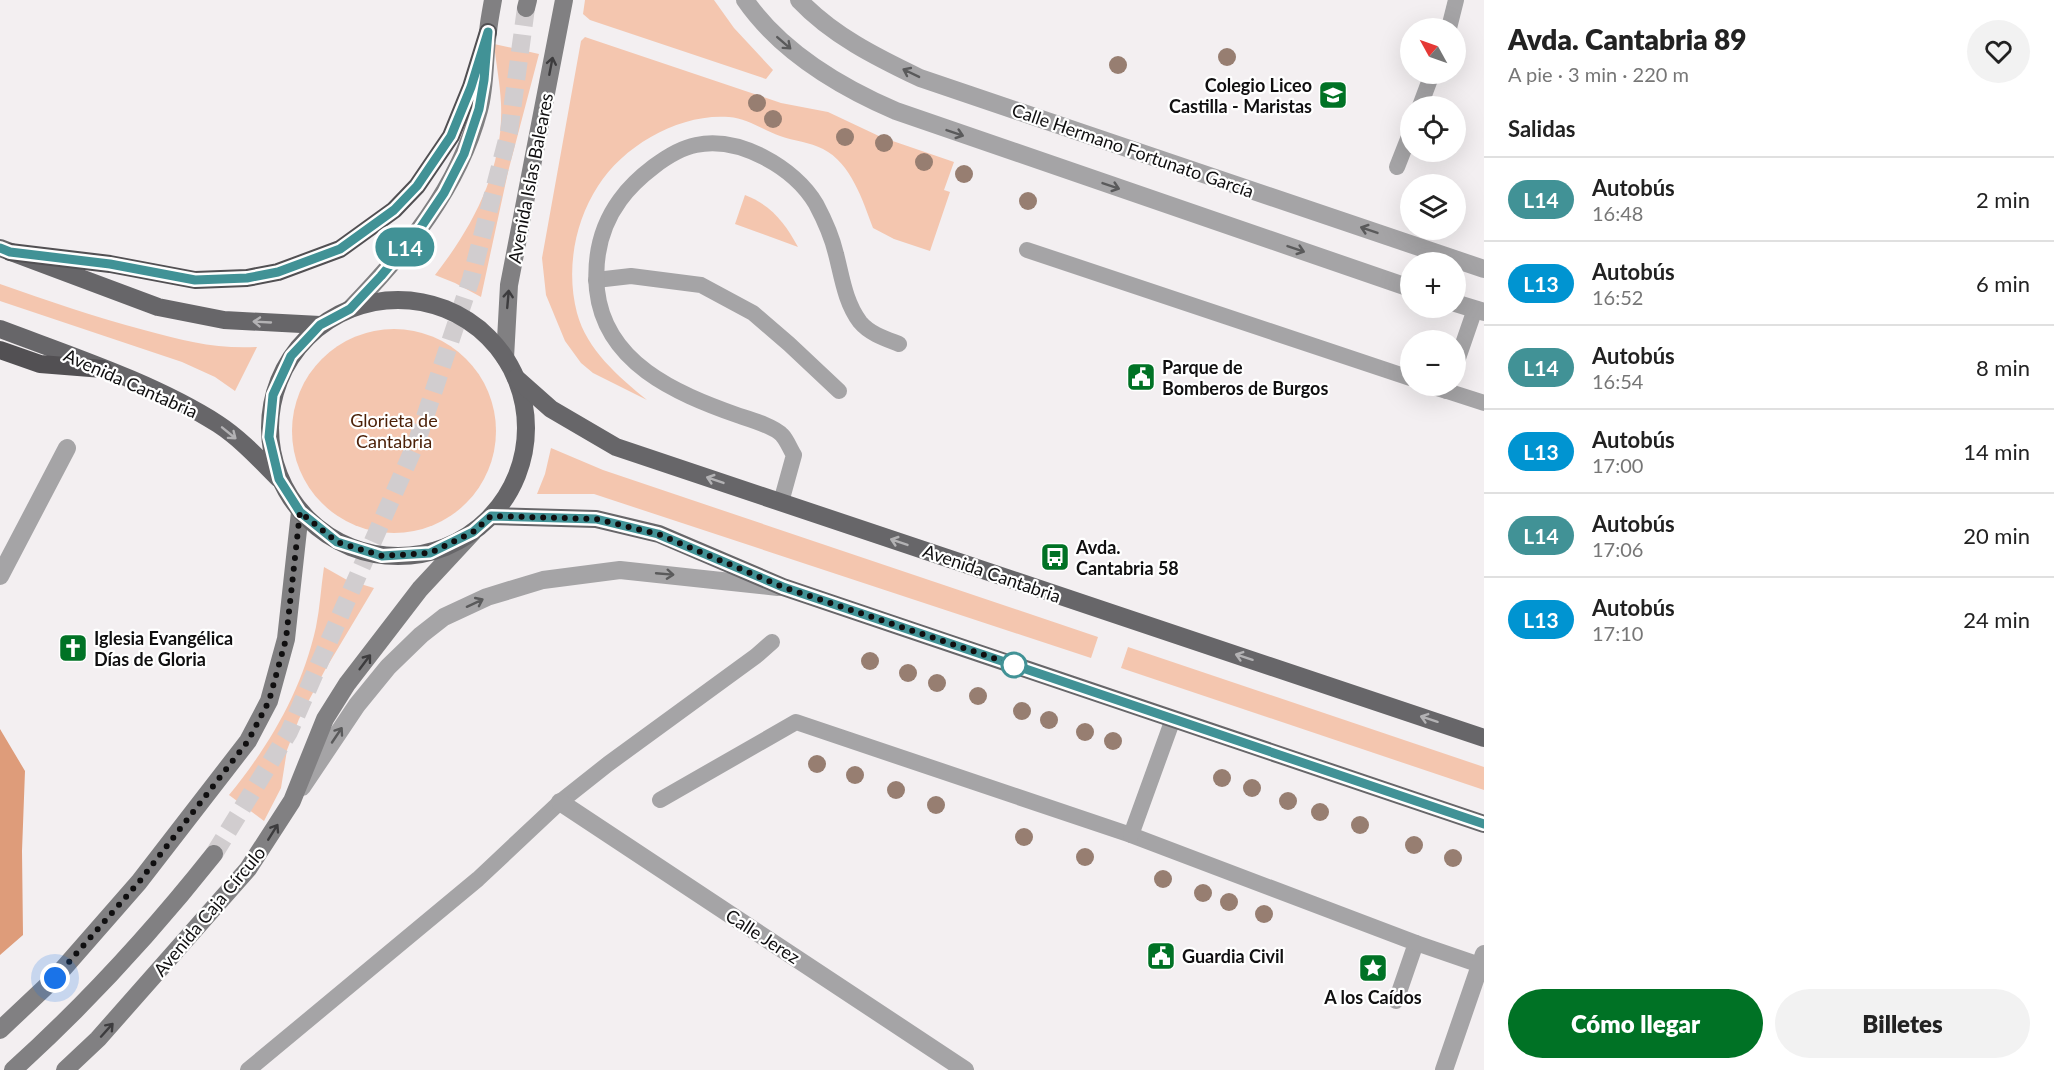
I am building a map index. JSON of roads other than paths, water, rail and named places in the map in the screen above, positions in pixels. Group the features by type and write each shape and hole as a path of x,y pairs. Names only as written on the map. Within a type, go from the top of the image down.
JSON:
{"highway":[{"path":"5,250 110,264 195,280 247,278 278,272 340,249 371,227 417,186 451,136 471,87 488,32"},
{"path":"0,350 40,364 103,369"}],"main road":[{"path":"350,309 417,233 444,193 459,164 479,109 493,0"},
{"name":"Avenida Islas Baleares","path":"505,358 509,285 564,0"},
{"path":"5,250 158,307 224,320 320,325"},
{"path":"384,300 419,301 453,312 482,331 505,358 516,378 526,414 524,451 512,486 491,516 473,532 430,553 382,556 337,542 300,512 279,479 269,437 273,395 291,356 320,325 350,309 384,300"},
{"name":"Avenida Cantabria","path":"0,328 185,404 220,425 250,450 279,479"},
{"name":"Avenida Cantabria","path":"516,378 551,409 616,447 1484,738"},
{"path":"0,1030 55,978 139,882 248,741 269,701 286,639 300,512"},
{"path":"491,516 596,519 658,534 783,587 1484,824"},
{"name":"Avenida Caja Círculo","path":"64,1070 98,1039 254,861 292,801 325,719 347,684 420,589 473,532"},
{"name":"Avenida Caja Círculo","path":"13,1070 80,1007 178,899 214,854"}],"street":[{"path":"745,0 755,15 795,53 837,82 874,102 932,125 1400,285"},
{"name":"Calle Hermano Fortunato García","path":"799,0 812,14 834,31 876,57 920,78 1484,269"},
{"path":"0,576 67,448"},
{"path":"292,801 357,705 388,667 421,635 444,617 487,597 543,580 620,570 783,587"},
{"name":"Calle Jerez","path":"560,802 965,1070"},
{"path":"1444,1070 1482,960"}],"lane":[{"path":"1452,18 1456,0"},
{"path":"781,502 794,455 782,434 763,424 695,400 653,377 634,363 606,326 599,308 596,280 597,253 610,214 631,185 662,161 694,145 712,143 731,145 765,157 785,169 804,187 822,217 836,253 842,284 861,324 872,332 899,344"},
{"path":"1397,167 1400,159"},
{"path":"1027,250 1400,375"},
{"path":"596,280 631,276 701,285 753,313 839,391"},
{"path":"1466,341 1479,311"},
{"path":"1466,396 1484,403"},
{"path":"248,1070 477,879 560,802 772,642"},
{"path":"1131,835 1173,719"},
{"path":"660,801 796,722 1131,835 1416,943 1482,960"},
{"path":"1396,1001 1416,943"}],"tunnel":[{"path":"214,854 289,732 417,441 471,279 509,132 526,8"}],"place":[{"name":"Colegio Liceo Castilla - Maristas","path":"1333,95"},
{"name":"Parque de Bomberos de Burgos","path":"1141,377"},
{"name":"Avda. Cantabria 58","path":"1055,557"},
{"name":"Iglesia Evangélica Días de Gloria","path":"73,648"},
{"name":"Guardia Civil","path":"1161,956"},
{"name":"A los Caídos","path":"1373,968"}],"park label":[{"name":"Glorieta de Cantabria","path":"394,430"}]}
